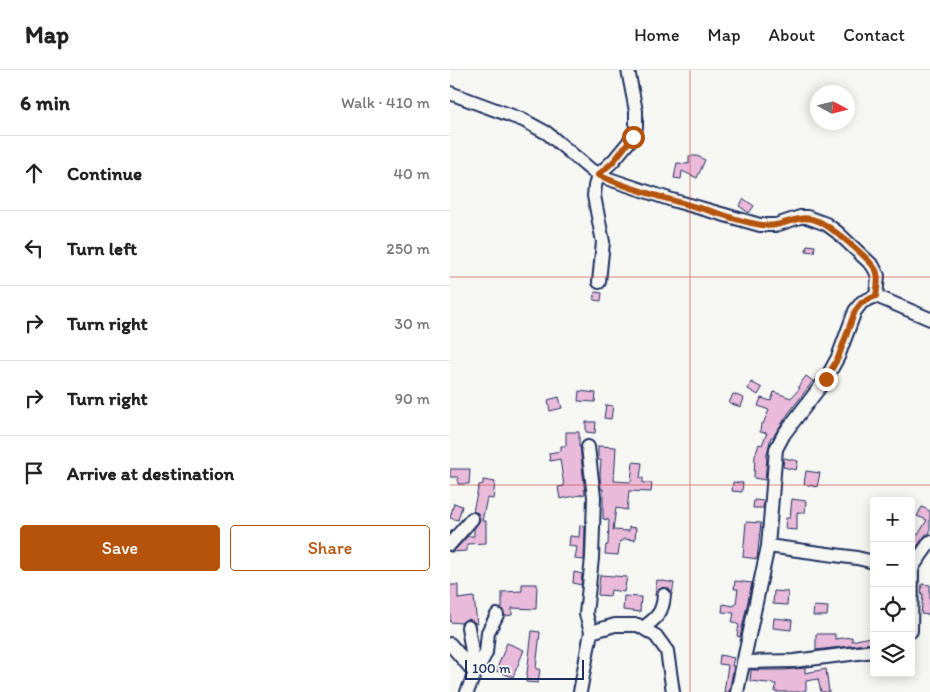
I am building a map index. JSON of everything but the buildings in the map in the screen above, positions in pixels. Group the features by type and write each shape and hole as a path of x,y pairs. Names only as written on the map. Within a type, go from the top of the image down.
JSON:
{"street":[{"path":"599,282 604,242 594,196 598,175 613,162 633,137 636,127 636,111 628,70"},
{"path":"450,93 535,126 598,175 672,200 760,225 776,226 800,217 818,220 837,232 873,266 878,276 876,296"},
{"path":"737,692 768,546 776,448 784,434 830,372 838,358 855,311 862,302 876,296 930,319"},
{"path":"580,692 591,632 586,614 592,558 594,497 588,447"},
{"path":"450,544 472,519"},
{"path":"915,564 930,542"},
{"path":"768,546 870,561"},
{"path":"643,628 652,622 662,609 664,595"},
{"path":"467,692 486,653 488,632 497,615"},
{"path":"591,632 615,625 638,625 656,636 667,651 673,692"},
{"path":"468,627 477,670"},
{"path":"450,644 477,670"},
{"path":"743,662 794,661 870,652"}],"route":[{"path":"633,137 613,162 598,175 672,200 760,225 776,226 800,217 818,220 837,232 877,271 876,296 862,302 855,311 838,358 826,379"}]}
